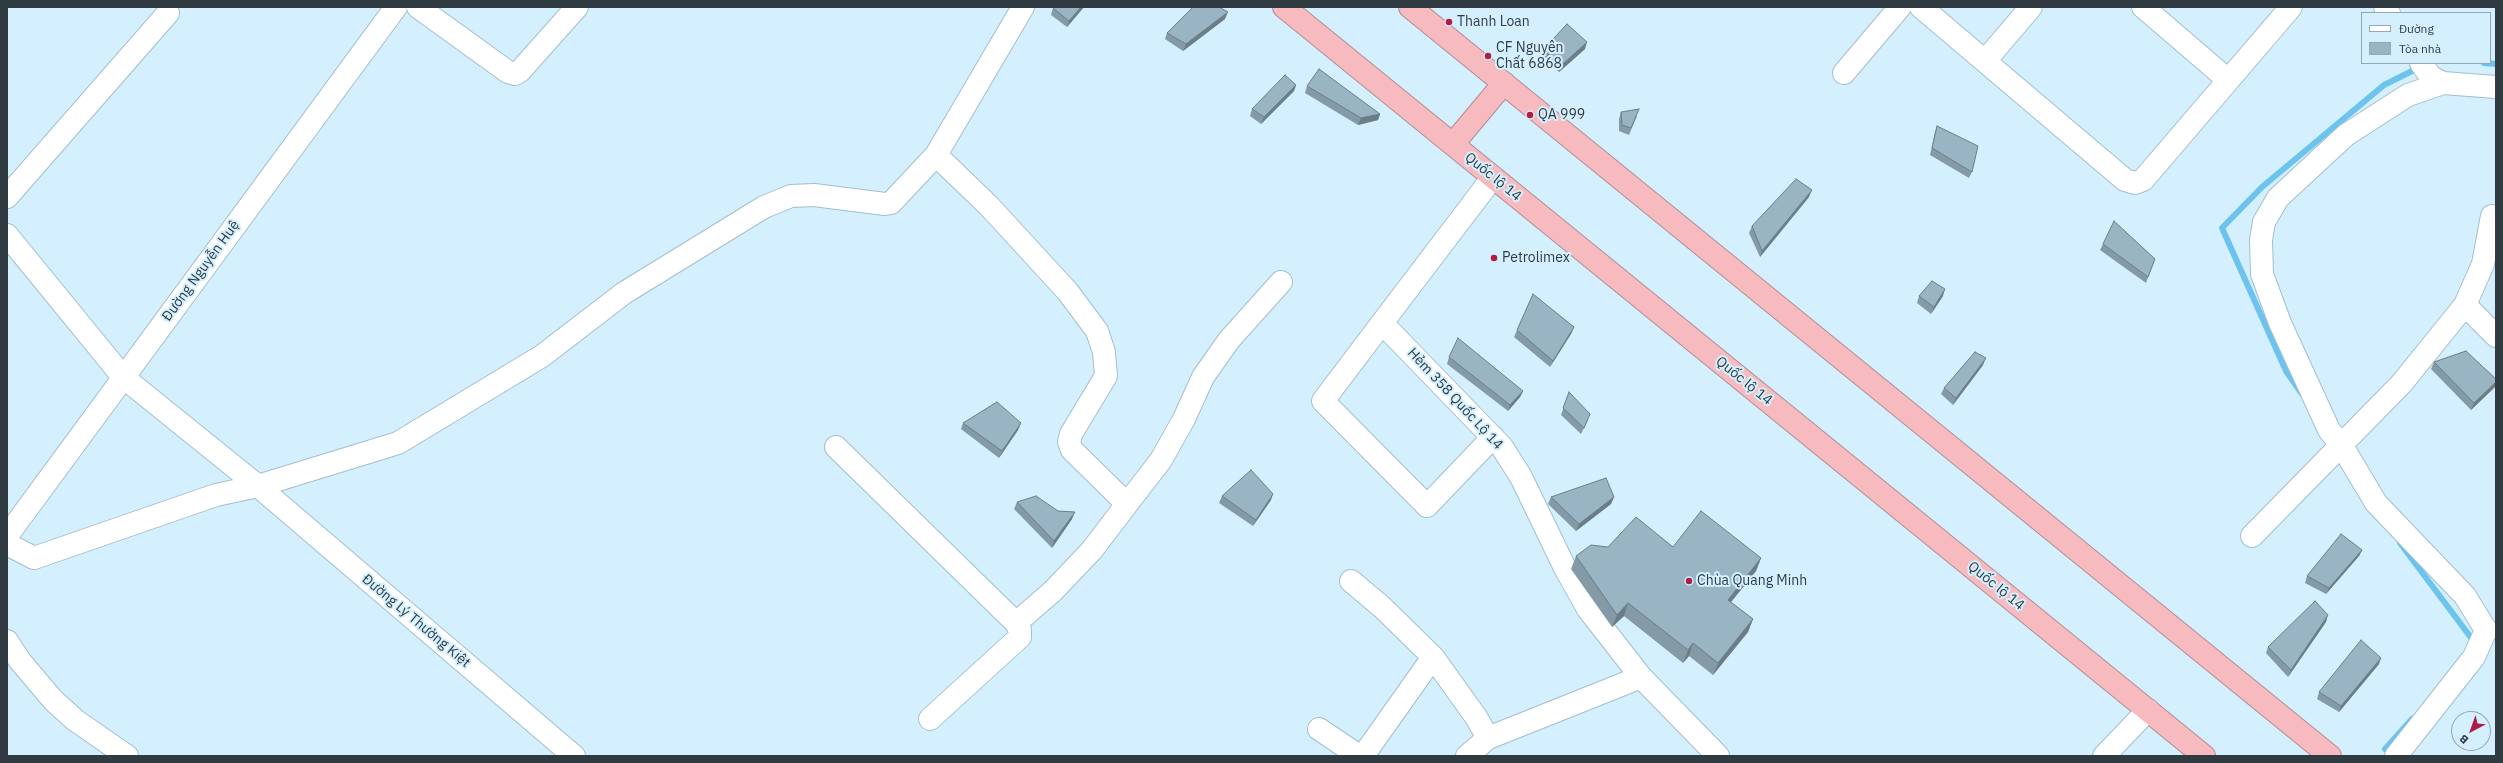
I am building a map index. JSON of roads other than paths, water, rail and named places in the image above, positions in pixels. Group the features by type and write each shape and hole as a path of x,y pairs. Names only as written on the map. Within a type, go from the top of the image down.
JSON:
{"highway":[{"name":"Quốc lộ 14","path":"1284,7 2204,756"},
{"path":"1410,7 2330,756"},
{"path":"1453,144 1504,83"}],"street":[{"name":"Đường Nguyễn Huệ","path":"7,536 396,7"},
{"path":"418,7 508,72 515,74 520,71 577,7"},
{"path":"7,544 34,558 216,495 258,486 398,443 542,356 624,293 764,207 792,196 814,195 885,204 891,203 936,155 1023,7"},
{"path":"1844,73 1900,7"},
{"path":"1921,7 2124,180 2135,183 2143,180 2291,7"},
{"path":"1985,61 2031,7"},
{"path":"2143,7 2228,80"},
{"path":"7,197 168,13"},
{"path":"2396,756 2474,657 2486,630 2465,596 2376,503 2336,452 2329,430 2280,323 2262,274 2261,240 2264,222 2278,198 2346,135 2408,95 2431,73 2496,87"},
{"path":"936,155 989,206 1052,275 1085,313 1097,332 1104,352 1106,376 1071,434 1069,442 1072,450 1127,504"},
{"path":"1493,177 1323,401 1427,506 1493,438"},
{"path":"2252,536 2336,452 2424,359 2464,305 2483,264 2492,216"},
{"name":"Đường Lý Thường Kiệt","path":"7,235 123,377 258,486 574,756"},
{"path":"1016,623 1053,591 1092,550 1165,453 1184,419 1203,377 1229,340 1281,282"},
{"path":"2464,305 2496,336"},
{"name":"Hẻm 358 Quốc Lộ 14","path":"1382,323 1493,438 1521,477 1565,568 1588,608 1641,677 1718,756"},
{"path":"836,447 1016,623 1020,630 1020,637 930,719"},
{"path":"1351,581 1384,608 1433,657 1476,717 1477,750 1641,677"},
{"path":"7,640 20,661 53,700 75,720 127,756"},
{"path":"1363,756 1433,657"},
{"path":"2104,756 2148,710"},
{"path":"1319,729 1359,756"}],"waterway":[{"path":"2491,64 2496,64"},
{"path":"2302,394 2286,371 2222,228 2262,187 2384,85 2420,67"},
{"path":"2400,543 2475,643"},
{"path":"2385,749 2412,719"}],"place":[{"name":"Thanh Loan","path":"1449,22"},
{"name":"CF Nguyên Chất 6868","path":"1488,56"},
{"name":"QA 999","path":"1530,115"},
{"name":"Petrolimex","path":"1494,258"},
{"name":"Chùa Quang Minh","path":"1689,581"}]}
